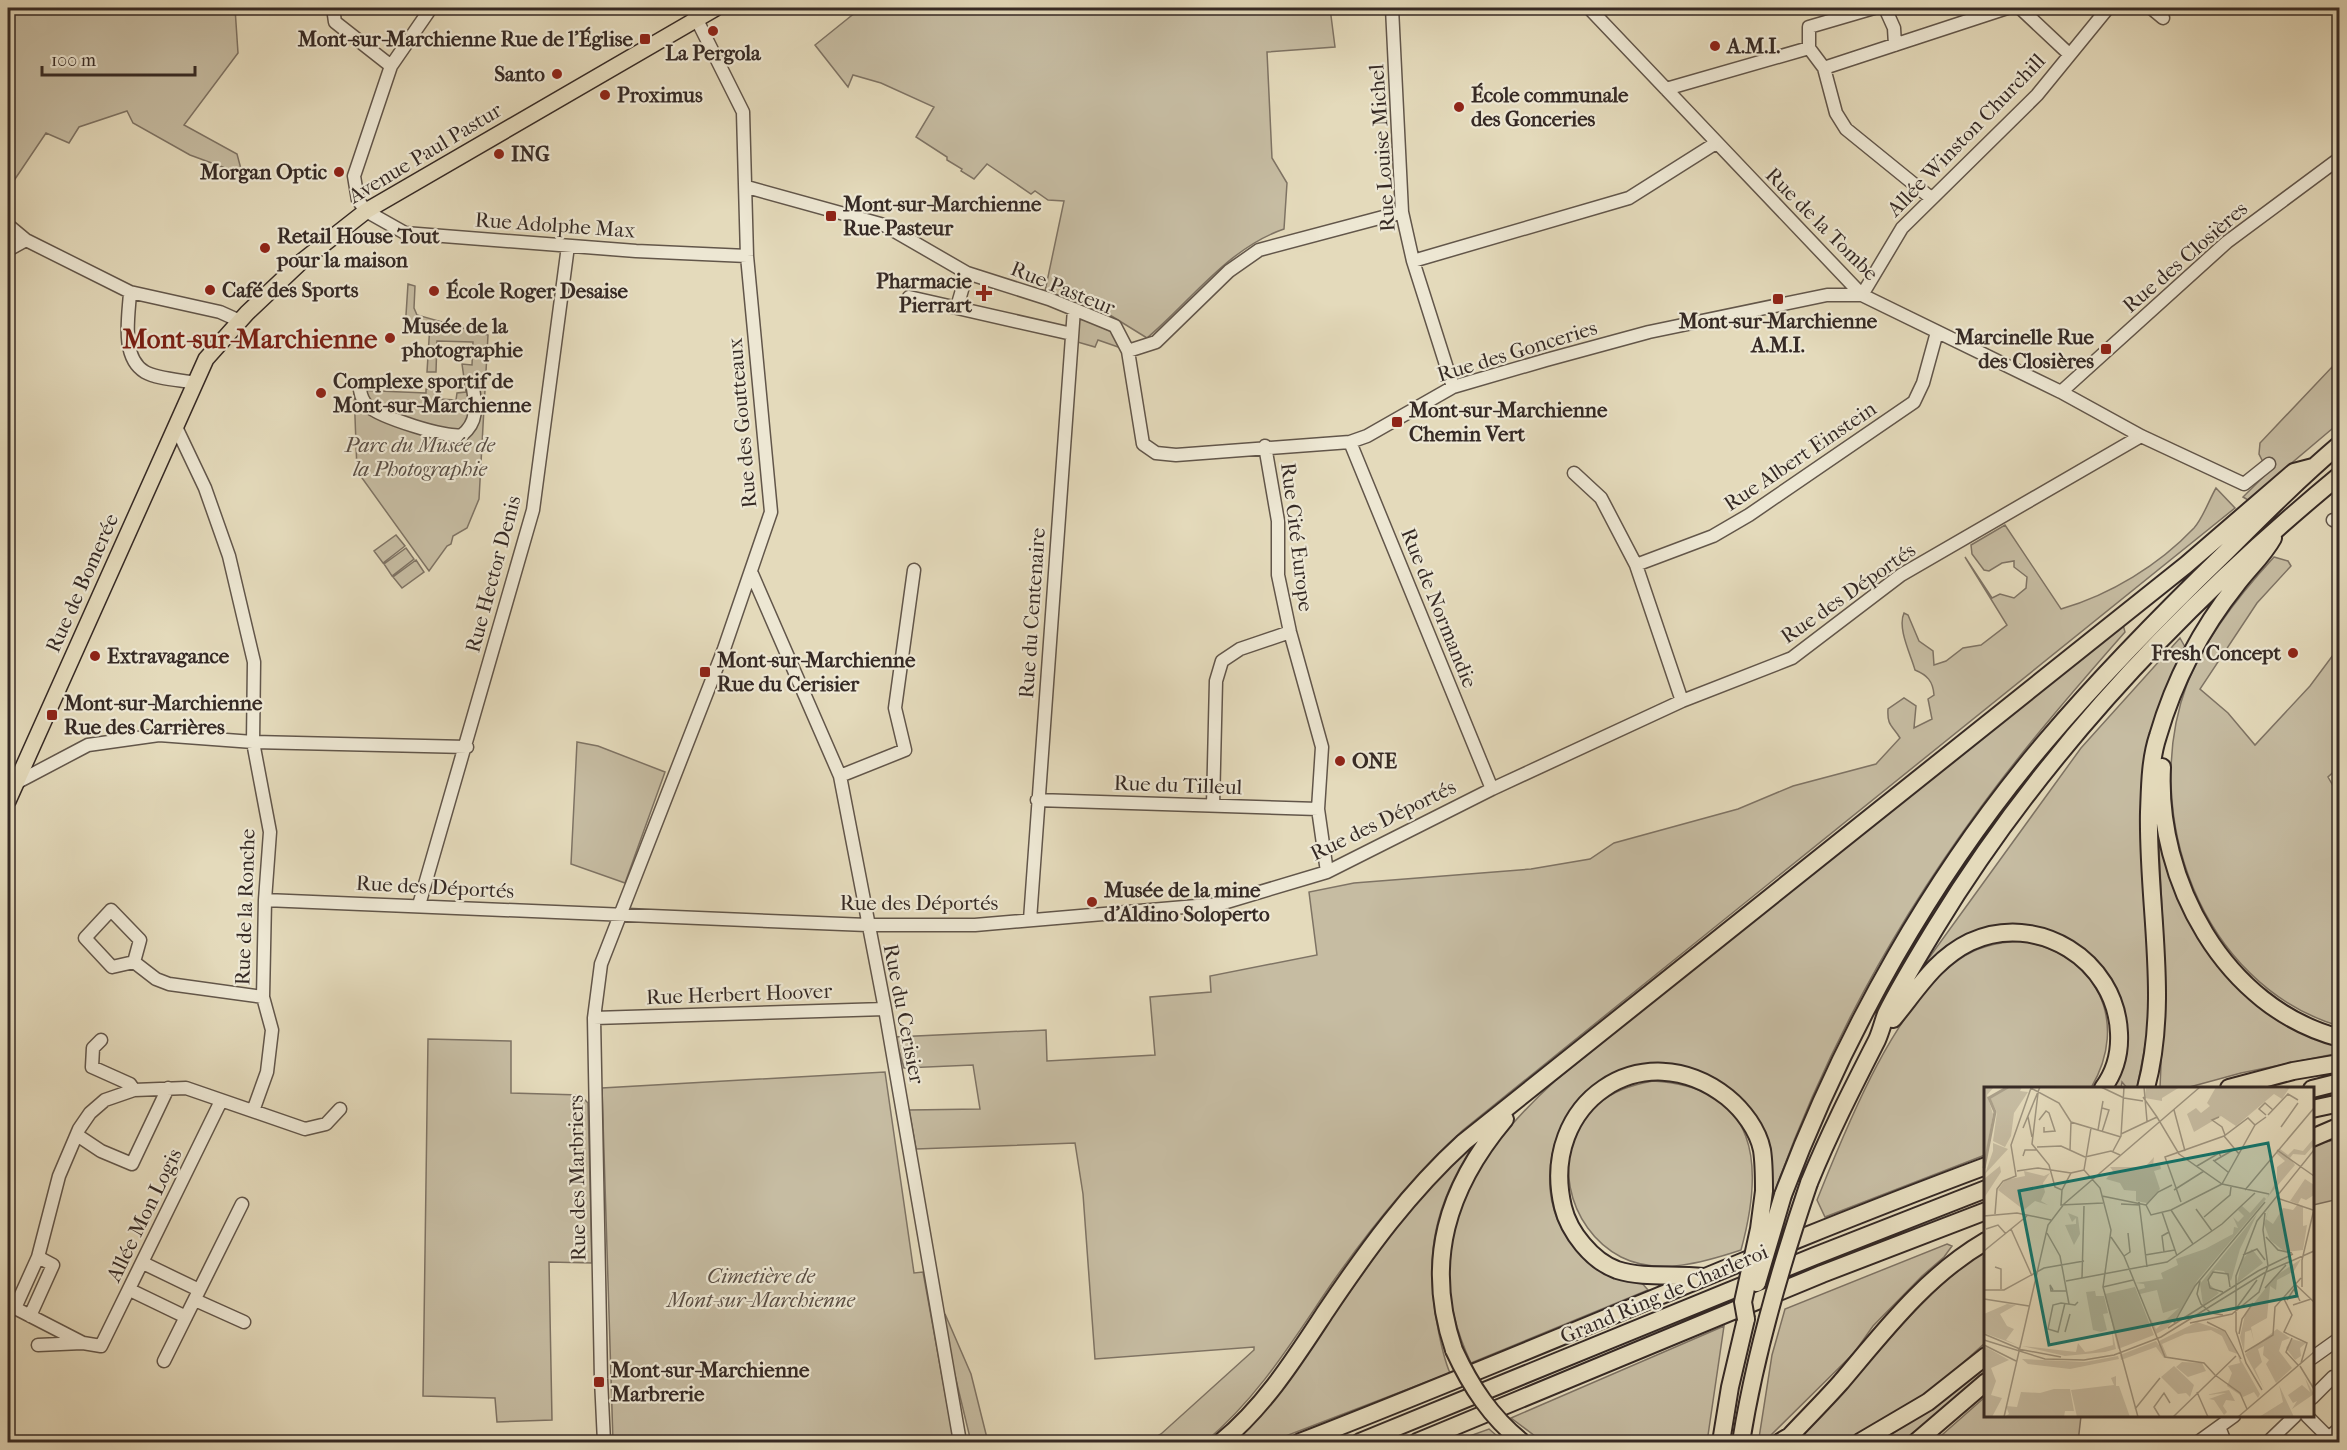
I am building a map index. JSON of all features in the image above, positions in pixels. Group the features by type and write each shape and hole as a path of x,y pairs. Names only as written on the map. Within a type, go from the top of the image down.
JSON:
{"highway":[{"path":"1721,1443 1730,1387 1746,1319 1784,1195 1814,1117 1854,1032 1905,940 2002,797 2046,742 2139,636 2313,467 2340,444"},
{"path":"1221,1443 1272,1390 1401,1206 1430,1173 1526,1092 2186,565 2294,472 2313,467"},
{"path":"1741,1443 1749,1391 1775,1287 1809,1183 1838,1115 1879,1036 1893,1001 1936,927 2027,797 2113,692 2208,592 2283,522 2340,475"},
{"path":"2147,1086 2156,988 2148,839 2150,782 2158,736 2183,668 2202,631 2237,583 2265,554 2283,522"},
{"path":"2165,718 2161,784 2163,812 2170,853 2194,915 2211,943 2255,994 2301,1024 2340,1038"},
{"path":"1879,1036 1927,974 1960,948 1989,936 2005,933 2044,937 2067,946 2086,960 2105,984 2115,1003 2118,1020 2117,1058 2110,1079 2104,1087"},
{"path":"2236,1087 2293,1071 2340,1063"},
{"path":"1707,1278 1690,1275 1642,1276 1616,1269 1596,1258 1582,1243 1564,1215 1559,1192 1558,1161 1564,1138 1575,1118 1592,1096 1618,1079 1649,1070 1679,1072 1708,1082 1734,1102 1751,1123 1761,1148 1764,1191 1759,1229 1743,1302 1746,1319"},
{"path":"2314,1089 2340,1082"},
{"path":"1522,1443 1484,1404 1454,1350 1445,1324 1441,1277 1442,1247 1448,1218 1473,1160 1526,1092"},
{"path":"2314,1109 2340,1103"},
{"path":"2314,1131 2340,1125"},
{"path":"2314,1138 2340,1125"},
{"path":"1300,1443 1707,1278 1859,1213 1984,1167"},
{"name":"Grand Ring de Charleroi","path":"1360,1443 1815,1256 1984,1190"},
{"name":"Grand Ring de Charleroi","path":"1417,1443 1822,1274 1984,1212"},
{"path":"1780,1443 1790,1436 1841,1381 1900,1311 1939,1275 1984,1242"},
{"path":"1860,1443 1928,1402 1984,1358"},
{"path":"1916,1443 1984,1384"}],"main road":[{"name":"Avenue Paul Pastur","path":"196,382 206,359 240,321 301,262 366,211 693,13 716,8"},
{"name":"Rue de Bomerée","path":"8,801 11,785 196,382"}],"street":[{"path":"333,8 335,22 391,66"},
{"path":"366,211 358,200 354,176 391,66 431,8"},
{"name":"Rue Louise Michel","path":"1392,8 1402,212 1413,261 1453,387"},
{"name":"Rue de la Tombe","path":"1589,8 1862,296 2061,392 2141,436 2244,484 2269,464"},
{"path":"1874,8 1809,27 1809,48 1824,68 1836,113 1846,129 1931,198"},
{"path":"1885,8 1894,28 1895,45"},
{"path":"1824,68 2007,8"},
{"path":"2020,8 2069,54"},
{"name":"Allée Winston Churchill","path":"1862,296 1902,228 2037,95 2108,8"},
{"path":"2151,8 2163,18"},
{"name":"Rue des Goutteaux","path":"619,916 752,574 771,512 747,256 747,187 743,112 693,13"},
{"path":"1666,89 1809,48"},
{"path":"1413,261 1629,198 1716,143"},
{"name":"Rue des Closières","path":"2061,392 2227,242 2340,158"},
{"name":"Rue Pasteur","path":"747,187 884,225 967,273 1074,309 1115,326 1128,351"},
{"name":"Rue Adolphe Max","path":"366,211 405,233 568,246 747,256"},
{"path":"1128,351 1156,342 1229,271 1259,250 1402,212"},
{"path":"8,225 26,240 130,292 220,312 240,321"},
{"path":"8,250 26,240"},
{"name":"Rue Hector Denis","path":"419,905 533,510 568,246"},
{"path":"957,307 967,273"},
{"path":"130,292 129,346 135,363 146,373 196,382"},
{"name":"Rue des Gonceries","path":"1128,351 1143,444 1156,453 1176,454 1265,446 1350,442 1367,436 1453,387 1649,332 1827,295 1862,296"},
{"path":"909,297 1072,334"},
{"name":"Rue du Centenaire","path":"1030,920 1074,309"},
{"name":"Rue Albert Einstein","path":"1636,565 1713,536 1749,515 1914,402 1923,383 1937,332"},
{"path":"360,390 363,400 374,410 449,437 462,435 473,424 475,405 473,388"},
{"name":"Rue de la Ronche","path":"176,427 205,488 230,556 254,662 253,742 270,832 264,900 262,997 272,1030 267,1072 253,1112"},
{"name":"Rue des Déportés","path":"264,900 867,925 975,924 1220,904 1327,872 1492,789 1682,702 1792,658 1901,575 2141,436"},
{"name":"Rue de Normandie","path":"1350,442 1492,789"},
{"name":"Rue Cité Europe","path":"1265,446 1278,521 1278,574 1290,632 1322,747 1318,809 1327,872"},
{"path":"1575,473 1601,498 1636,565 1682,702"},
{"path":"840,776 905,750 895,708 914,570"},
{"name":"Rue du Cerisier","path":"752,574 840,776 885,1009 960,1443"},
{"name":"Rue Cité Europe","path":"1213,806 1216,681 1222,661 1239,649 1290,632"},
{"path":"11,785 88,745 159,735 253,742 466,747"},
{"name":"Rue du Tilleul","path":"1037,800 1318,809"},
{"path":"111,910 140,940 134,962 112,967 85,938 111,910"},
{"name":"Rue des Marbriers","path":"604,1443 600,1367 594,1018 601,964 619,916"},
{"path":"134,962 156,979 169,984 262,997"},
{"name":"Rue Herbert Hoover","path":"594,1018 885,1009"},
{"path":"101,1040 93,1048 92,1067 130,1084 134,1090"},
{"path":"83,1343 30,1316 53,1265 38,1257 59,1176 77,1135 90,1113 105,1100 134,1090 168,1088 186,1088 305,1130 326,1124 340,1109"},
{"path":"77,1135 101,1150 132,1164 168,1088"},
{"name":"Allée Mon Logis","path":"83,1343 101,1346 221,1101"},
{"path":"164,1361 242,1204"},
{"path":"143,1263 244,1322"},
{"path":"130,1290 186,1317"},
{"path":"2314,1357 2340,1338"},
{"path":"38,1345 83,1343"},
{"path":"2314,1397 2333,1377 2340,1383"},
{"path":"2198,1443 2232,1417"},
{"path":"2268,1443 2294,1417"},
{"path":"2308,1417 2326,1440 2340,1428"},
{"path":"2219,1426 2225,1443"}],"green space":[{"path":"8,8 235,8 238,53 184,125 237,154 241,169 236,172 190,155 133,123 127,111 79,127 69,143 46,133 13,182 8,177"},
{"path":"861,8 1260,8 1260,12 1330,8 1335,47 1267,52 1272,158 1287,183 1284,229 1245,249 1228,262 1147,338 1097,307 1045,291 1064,201 1048,200 1035,191 1031,194 987,164 974,179 947,160 947,157 916,137 934,107 881,83 853,75 848,87 815,45"},
{"name":"Parc du Musée de la Photographie","path":"408,284 415,286 414,308 417,315 488,335 479,499 467,528 453,536 451,544 447,546 429,571 357,471 354,390 426,393 426,389 441,390 440,399 456,400 457,393 466,392 462,364 472,365 473,342 437,341 436,372 427,372 430,324 409,323 406,315"},
{"path":"1078,315 1116,334 1121,348 1098,340 1095,347 1074,341"},
{"path":"2332,367 2339,375 2339,423 2248,500 2243,497 2268,472 2259,454 2260,443"},
{"path":"2216,488 2235,508 1444,1147 1409,1184 1362,1242 1259,1387 1205,1442 1147,1442 1161,1434 1254,1350 1254,1347 1095,1359 1083,1194 1075,1143 916,1149 909,1110 980,1109 973,1065 904,1068 895,1037 1046,1030 1047,1061 1155,1055 1150,997 1211,992 1210,976 1317,955 1309,892 1354,883 1531,869 1590,859 1614,843 1738,809 1793,786 1876,764 1900,738 1889,722 1888,709 1904,698 1916,706 1914,728 1932,719 1928,699 1934,695 1931,682 1915,670 1903,634 1904,613 1908,615 1919,641 1933,651 1934,665 1946,661 1963,648 1981,645 2007,625 1965,557 1992,598 2000,594 2014,598 2026,588 2027,577 2014,567 2014,561 2002,563 1989,571 1984,570 1972,554 1971,545 2005,525 2061,609 2098,596 2133,577 2165,554 2194,528"},
{"path":"396,535 405,546 383,563 374,551"},
{"path":"406,548 414,559 392,576 384,564"},
{"path":"2274,557 2288,561 2291,566 2257,603 2200,689 2228,713 2255,745 2310,686 2339,647 2339,767 2328,777 2340,798 2339,1026 2291,1005 2250,973 2218,934 2193,888 2178,838 2171,786 2174,734 2187,684 2214,633"},
{"path":"416,560 424,572 402,588 393,577"},
{"path":"2122,621 2125,632 2013,765 1978,811 1917,900 1838,1042 1815,1091 1775,1191 1769,1189 1738,1096 1707,1076 1674,1066 1642,1067 1612,1076 1586,1095 1565,1120 1553,1152 1550,1189 1554,1212 1567,1234 1641,1282 1648,1290 1471,1363 1455,1321 1449,1281 1450,1243 1459,1208 1475,1175 1497,1142 1524,1111 1555,1081"},
{"path":"2180,638 2185,647 2157,713 2148,1030 2137,1087 2126,1087 2122,1082 2121,1087 2110,1087 2114,988 2023,926 1930,964 1926,962 2081,748"},
{"path":"577,742 598,746 665,772 625,883 571,864"},
{"path":"2157,808 2219,964 2339,1044 2339,1053 2241,1073 2190,1087 2160,1087 2165,969"},
{"path":"2021,941 2047,948 2069,960 2087,975 2099,994 2106,1016 2107,1039 2102,1063 2091,1087 1984,1087 1984,1155 1825,1217 1817,1200 1842,1138 1875,1069 1914,1005 1936,979 1960,959 1974,951 2005,942"},
{"path":"428,1039 511,1041 511,1093 580,1095 588,1103 592,1263 549,1262 552,1420 497,1422 495,1398 423,1396"},
{"name":"Cimetière de Mont-sur-Marchienne","path":"885,1072 914,1273 923,1272 954,1442 613,1442 602,1088"},
{"path":"1653,1081 1688,1087 1715,1098 1734,1115 1746,1136 1751,1161 1752,1189 1741,1250 1681,1265 1650,1266 1635,1263 1602,1244 1588,1228 1577,1209 1570,1188 1569,1166 1572,1144 1581,1124 1596,1106 1609,1096"},
{"path":"2339,1139 2339,1199 2314,1205 2314,1145"},
{"path":"1471,1144 1473,1146 1460,1167 1441,1210 1433,1252 1433,1298 1445,1361 1450,1373 1270,1442 1230,1442 1283,1387 1408,1209"},
{"path":"1947,1244 1952,1246 1944,1257 1873,1326 1854,1353 1764,1442 1759,1438 1772,1355 1785,1309"},
{"path":"1984,1252 1984,1344 1917,1401 1878,1425 1858,1435 1832,1443 1791,1442 1840,1394 1908,1318 1957,1271"},
{"path":"945,1314 971,1374 988,1442 971,1442 945,1334"},
{"path":"1724,1326 1707,1442 1543,1442 1511,1418"},
{"path":"1984,1368 1984,1375 1908,1442 1879,1442 1939,1404"},
{"path":"1984,1398 1984,1417 2081,1417 2078,1442 1934,1442"},
{"path":"1489,1429 1504,1442 1453,1442"}],"place":[{"name":"La Pergola","path":"713,31"},
{"name":"Mont-sur-Marchienne Rue de l'Église","path":"645,39"},
{"name":"A.M.I.","path":"1715,46"},
{"name":"Santo","path":"557,74"},
{"name":"Proximus","path":"605,95"},
{"name":"École communale des Gonceries","path":"1459,107"},
{"name":"ING","path":"499,154"},
{"name":"Morgan Optic","path":"339,172"},
{"name":"Mont-sur-Marchienne Rue Pasteur","path":"831,216"},
{"name":"Retail House Tout pour la maison","path":"265,248"},
{"name":"Café des Sports","path":"210,290"},
{"name":"École Roger Desaise","path":"434,291"},
{"name":"Pharmacie Pierrart","path":"984,293"},
{"name":"Mont-sur-Marchienne A.M.I.","path":"1778,299"},
{"name":"Musée de la photographie","path":"390,338"},
{"name":"Marcinelle Rue des Closières","path":"2106,349"},
{"name":"Complexe sportif de Mont-sur-Marchienne","path":"321,393"},
{"name":"Mont-sur-Marchienne Chemin Vert","path":"1397,422"},
{"name":"Fresh Concept","path":"2293,653"},
{"name":"Extravagance","path":"95,656"},
{"name":"Mont-sur-Marchienne Rue du Cerisier","path":"705,672"},
{"name":"Mont-sur-Marchienne Rue des Carrières","path":"52,715"},
{"name":"ONE","path":"1340,761"},
{"name":"Musée de la mine d'Aldino Soloperto","path":"1092,902"},
{"name":"Mont-sur-Marchienne Marbrerie","path":"599,1382"}],"district":[{"name":"Mont-sur-Marchienne","path":"250,339"}]}
